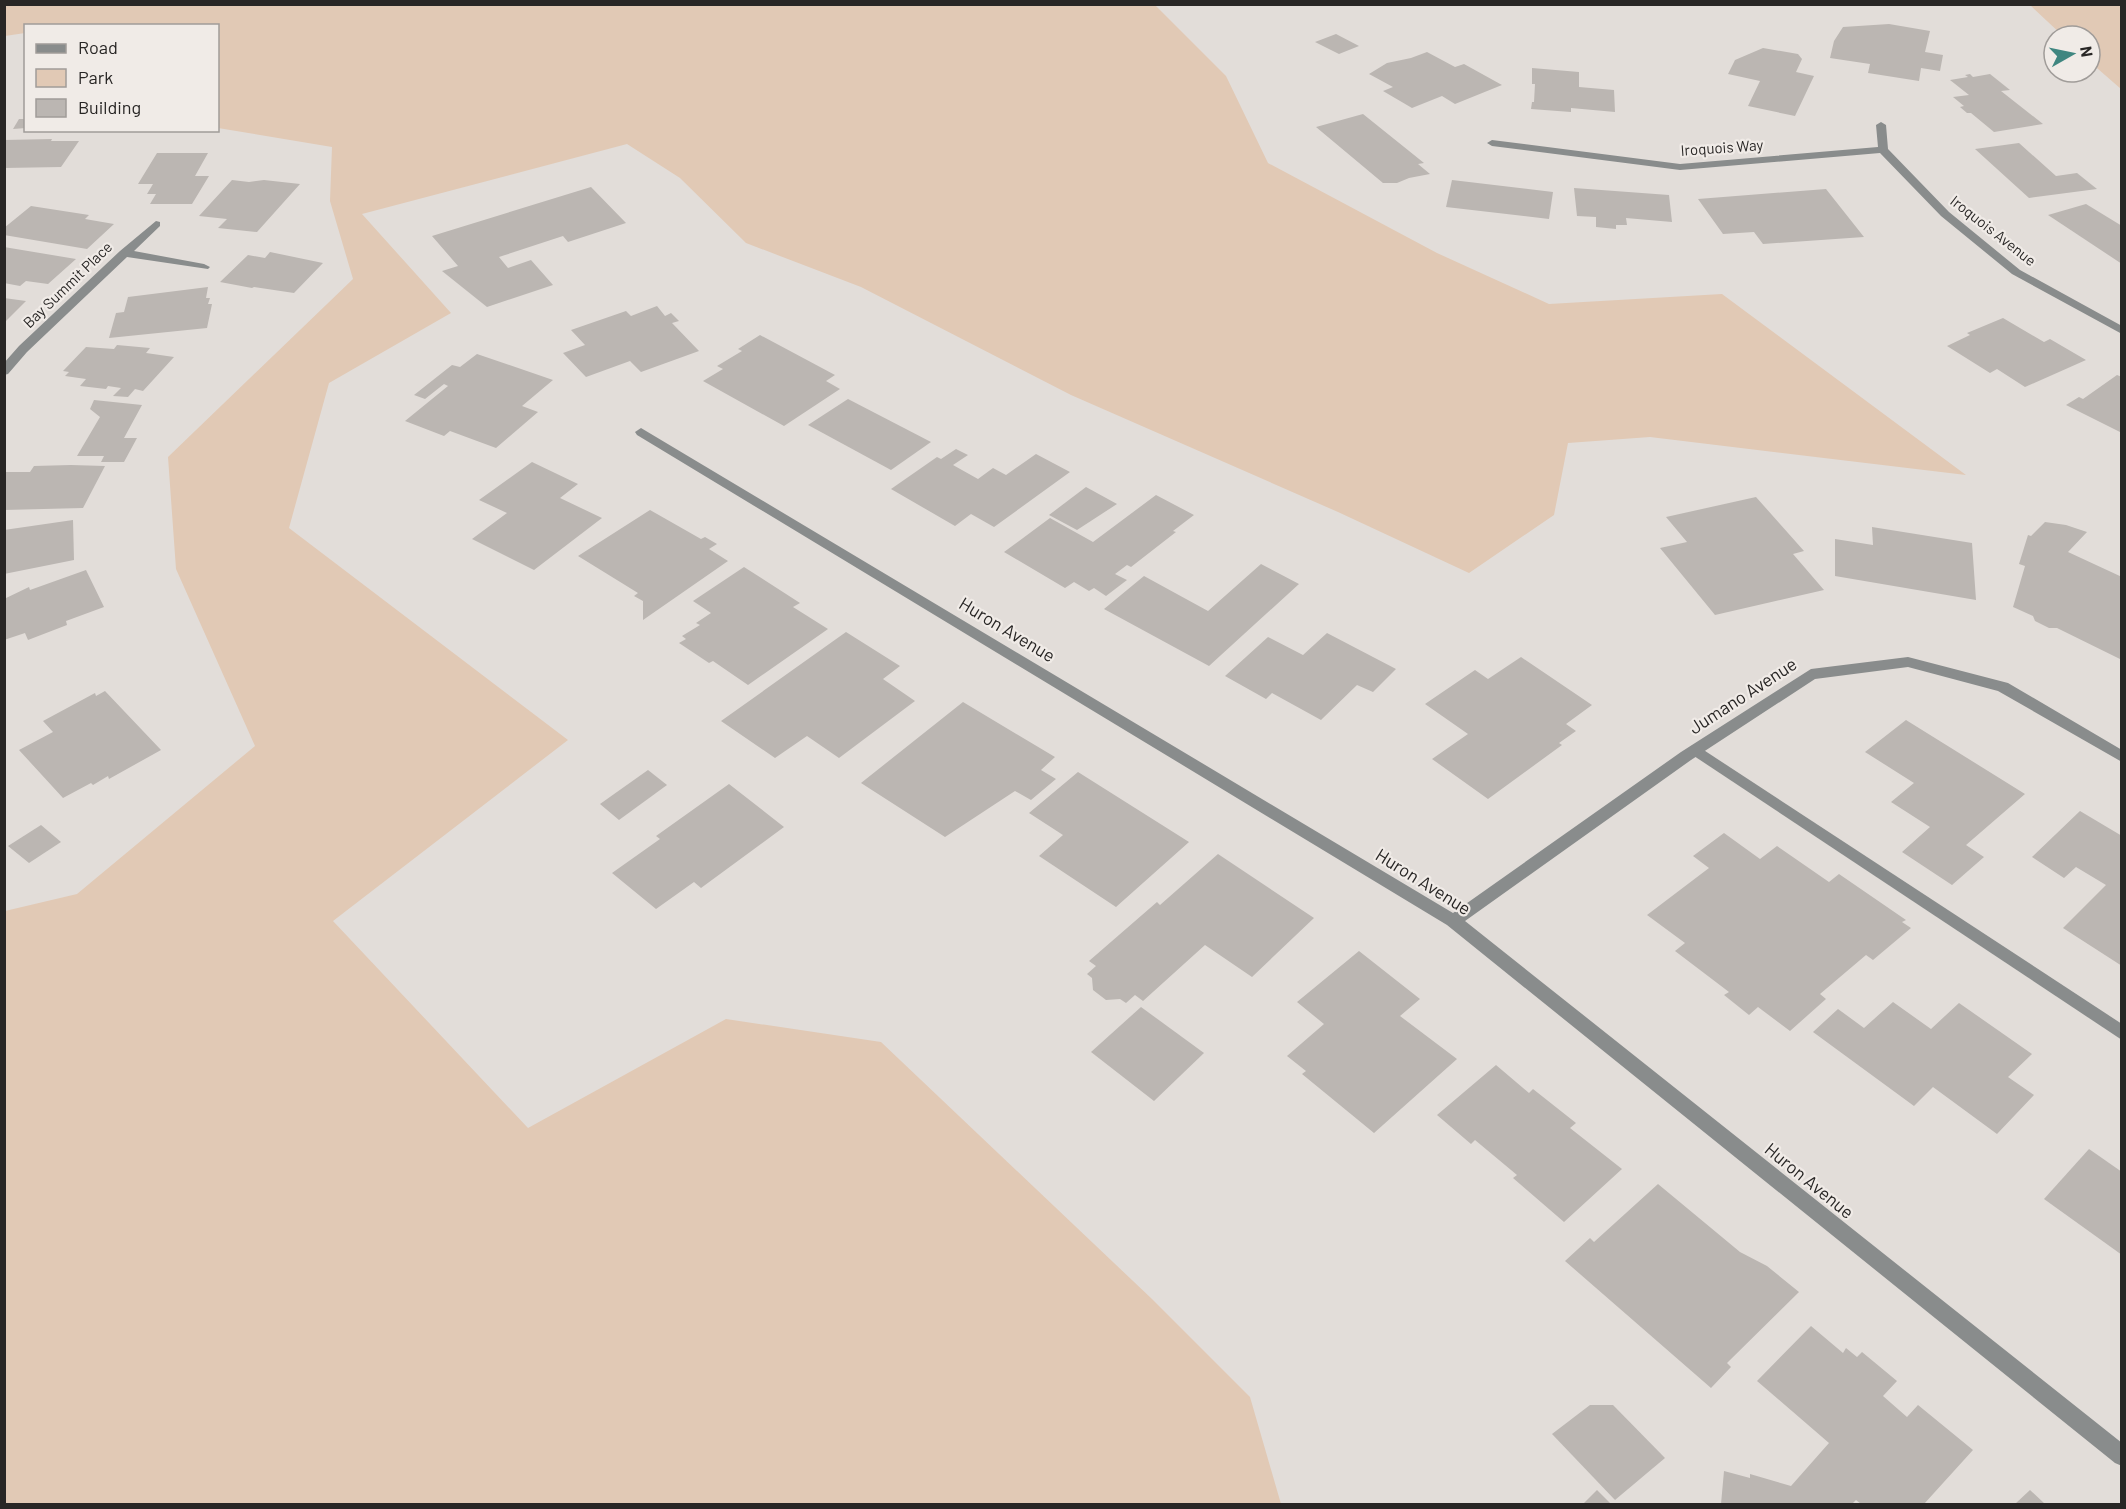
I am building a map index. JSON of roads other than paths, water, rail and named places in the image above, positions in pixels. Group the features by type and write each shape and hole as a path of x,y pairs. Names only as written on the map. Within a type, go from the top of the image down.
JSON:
{"street":[{"path":"1881,125 1883,150"},
{"name":"Iroquois Way","path":"1492,143 1680,167 1883,150"},
{"name":"Iroquois Avenue","path":"1883,150 1945,214 2016,272 2121,331"},
{"name":"Bay Summit Place","path":"4,371 23,349 156,224"},
{"path":"124,253 204,267"},
{"name":"Huron Avenue","path":"641,432 1453,921 2121,1456"},
{"name":"Jumano Avenue","path":"1453,921 1696,750 1811,674 1908,663 2003,687 2121,757"},
{"path":"1696,750 2121,1033"}]}
